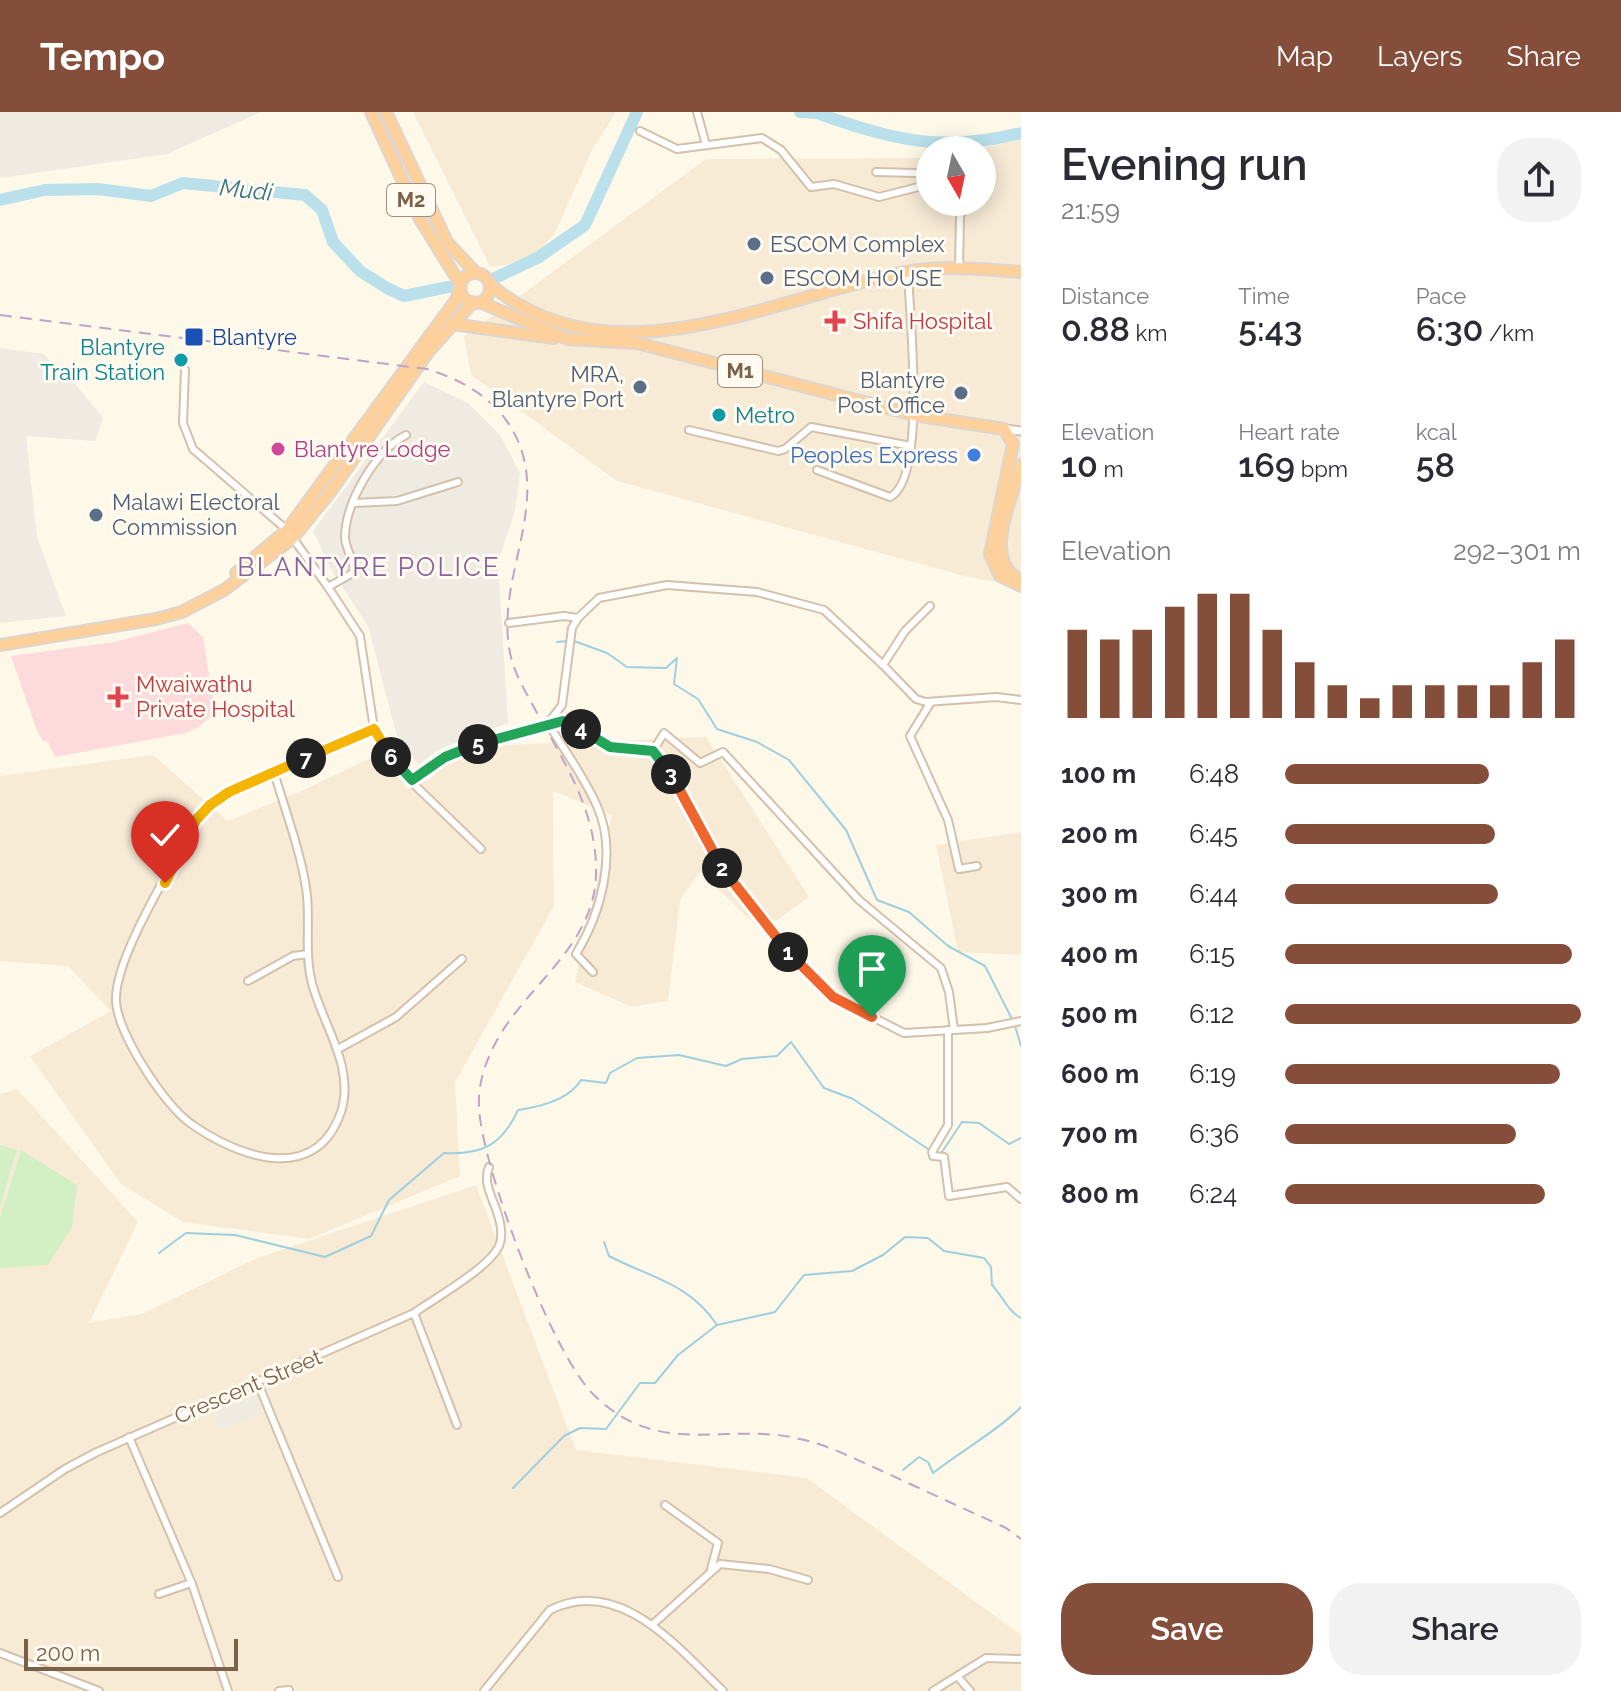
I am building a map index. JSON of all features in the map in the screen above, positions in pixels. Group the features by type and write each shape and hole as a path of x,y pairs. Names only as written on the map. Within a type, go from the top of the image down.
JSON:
{"highway":[{"name":"M2","path":"371,112 420,219 460,285"},
{"name":"M2","path":"386,112 447,242 476,273"},
{"name":"M1","path":"491,285 540,314 595,330 635,331 719,322 777,308 847,284 908,272 959,268 1021,272"},
{"path":"0,638 166,611 220,587 289,534 456,300 465,274 476,273 491,285 490,296 477,302 452,324 289,534 220,593 182,612 115,627 0,645"},
{"path":"460,285 477,302"},
{"name":"M1","path":"477,302 568,339 637,343 914,415 1004,429"},
{"path":"452,324 568,339"},
{"path":"1004,429 1013,444 990,554 1000,576 1021,586"},
{"path":"1021,465 1000,553 1005,568 1021,580"}],"street":[{"path":"697,112 706,145"},
{"path":"640,131 677,149 762,138 781,150 811,187 834,184 879,197 930,184 917,173 876,172"},
{"path":"959,268 960,216"},
{"path":"817,470 890,497 899,490 911,446 914,415 908,272"},
{"path":"185,370 183,423 193,449 289,534 328,587 360,636 374,729 398,769 481,849"},
{"path":"689,430 778,451 785,449 811,427 911,446"},
{"path":"1004,429 1021,431"},
{"path":"328,587 353,573 354,567 346,549 345,520 353,503 375,465 394,441 406,435"},
{"path":"353,503 397,501 458,482"},
{"path":"547,726 562,705 572,628 578,618 599,598 667,585 757,592 824,610 916,699 931,702 996,697 1021,700"},
{"path":"883,665 905,631 930,606"},
{"path":"509,623 564,616 578,618"},
{"path":"931,702 910,736 948,820 959,869 977,866"},
{"path":"412,780 459,750 569,722 610,747 653,751 667,767 726,874 815,981 833,997 891,1029 917,1034 1021,1021"},
{"path":"547,726 598,808 605,845 604,886 592,928 576,954 593,972"},
{"path":"274,772 306,886 312,983 338,1049 343,1099 334,1126 312,1151 278,1161 230,1147 187,1121 138,1056 118,1018 118,980 125,960 196,820 229,792 274,772 374,729"},
{"path":"653,751 664,733 700,763 723,752 859,900 941,968 949,992 951,1030 948,1125 932,1152 933,1156 944,1157 949,1196 1007,1187 1021,1199"},
{"path":"248,981 293,956 308,954"},
{"path":"338,1049 396,1017 462,959"},
{"name":"Crescent Street","path":"0,1513 65,1469 129,1437 414,1313 493,1254 500,1244 500,1224 486,1173 489,1167"},
{"path":"414,1313 457,1425"},
{"path":"257,1381 338,1577"},
{"path":"129,1437 191,1583 228,1691"},
{"path":"665,1505 718,1543 711,1569"},
{"path":"652,1625 711,1569 733,1564 769,1569 808,1580"},
{"path":"159,1594 175,1592 191,1583"},
{"path":"484,1691 550,1610 565,1603 600,1601 628,1610 652,1625 723,1691"},
{"path":"0,1653 99,1691"},
{"path":"933,1691 986,1658 1021,1659"},
{"path":"958,1677 970,1691"},
{"path":"279,1691 289,1690"}],"shaded area":[{"path":"0,112 261,112 167,154 0,178"},
{"path":"413,112 616,112 592,150 555,233 531,261 490,267"},
{"path":"1021,140 1021,586 968,577 617,481 471,375 464,337 706,159 916,158 916,216 996,216 996,145"},
{"path":"0,348 43,354 74,383 103,418 95,441 26,436 37,537 66,616 0,623"},
{"path":"424,382 468,403 500,435 520,473 515,510 498,563 508,723 437,750 419,765 397,736 368,626 332,571 313,531"},
{"name":"Mwaiwathu Private Hospital","path":"188,623 203,637 215,712 199,727 185,733 55,757 48,742 43,741 37,731 11,656 114,642"},
{"path":"706,737 809,897 762,931 700,872 680,900 668,1001 632,1007 575,982 612,815 553,791 554,906 455,1082 460,1176 309,1239 183,1222 121,1184 30,1056 111,1011 68,966 0,961 0,776 153,755 228,821 379,754 407,788 430,779 451,759 506,745"},
{"path":"1021,832 1021,955 958,952 936,845"},
{"path":"17,1089 138,1222 89,1323 142,1314 257,1258 476,1185 576,1450 807,1478 1021,1635 1021,1691 0,1691 0,1094"},
{"path":"254,1393 262,1414 219,1429 211,1407"}],"green space":[{"path":"0,1145 17,1150 0,1206"},
{"path":"21,1150 77,1185 72,1227 48,1265 0,1268 0,1218"}],"waterway":[{"name":"Mudi","path":"495,278 539,257 585,225 637,112"},
{"name":"Mudi","path":"800,112 817,113 918,141 966,142 1021,133"},
{"name":"Mudi","path":"0,200 45,190 98,189 151,196 183,183 305,195 322,210 333,242 360,271 404,296 448,287"},
{"name":"Mudi","path":"0,198 45,187 98,189"},
{"path":"557,642 568,641"},
{"path":"574,641 607,653 627,667 666,668 677,658 674,684 698,699 717,729 757,742 789,760 846,830 877,900 909,912 948,946 985,966 1012,1019"},
{"path":"1015,1026 1021,1046"},
{"path":"159,1253 186,1233 235,1235 325,1257 371,1236 389,1200 444,1153 480,1150 498,1140 518,1110 561,1097 581,1080 606,1083 610,1073 637,1058 679,1055 726,1066 742,1059 777,1056 791,1042 824,1088 853,1099 931,1151"},
{"path":"940,1155 962,1122 979,1123 1009,1144 1021,1138"},
{"path":"513,1488 564,1436 580,1428 606,1429 640,1383 655,1383 678,1355 717,1325 775,1312 804,1275 852,1271 883,1255 905,1237 928,1238 944,1251 984,1258 991,1267 992,1285 1009,1308 1021,1318"},
{"path":"604,1242 609,1256 682,1291 717,1325"},
{"path":"903,1470 919,1457 928,1462 933,1473 1021,1407"}],"railway":[{"path":"0,315 427,369 468,387 502,415 518,441 527,492 510,595 507,621 509,647 520,681 559,752 586,811 592,832 596,876 592,903 582,926 569,948 503,1029 486,1065 479,1093 483,1134 492,1171 540,1302 577,1374 594,1395 619,1415 644,1427 669,1433 773,1435 810,1442 852,1457 1006,1528 1021,1539"}],"place":[{"name":"ESCOM Complex","path":"754,244"},
{"name":"ESCOM HOUSE","path":"767,278"},
{"name":"Shifa Hospital","path":"835,321"},
{"name":"Blantyre","path":"194,337"},
{"name":"Blantyre Train Station","path":"181,360"},
{"name":"MRA, Blantyre Port","path":"640,387"},
{"name":"Blantyre Post Office","path":"961,393"},
{"name":"Metro","path":"719,415"},
{"name":"Blantyre Lodge","path":"278,449"},
{"name":"Peoples Express","path":"974,455"},
{"name":"Malawi Electoral Commission","path":"96,515"},
{"name":"Mwaiwathu Private Hospital","path":"118,697"}],"district":[{"name":"BLANTYRE POLICE","path":"369,567"}],"route":[{"path":"165,883 196,820 209,805 229,792 374,729 398,769 412,780 459,750 563,721 569,722 610,747 647,749 660,756 726,874 793,959 833,997 872,1017"}]}
